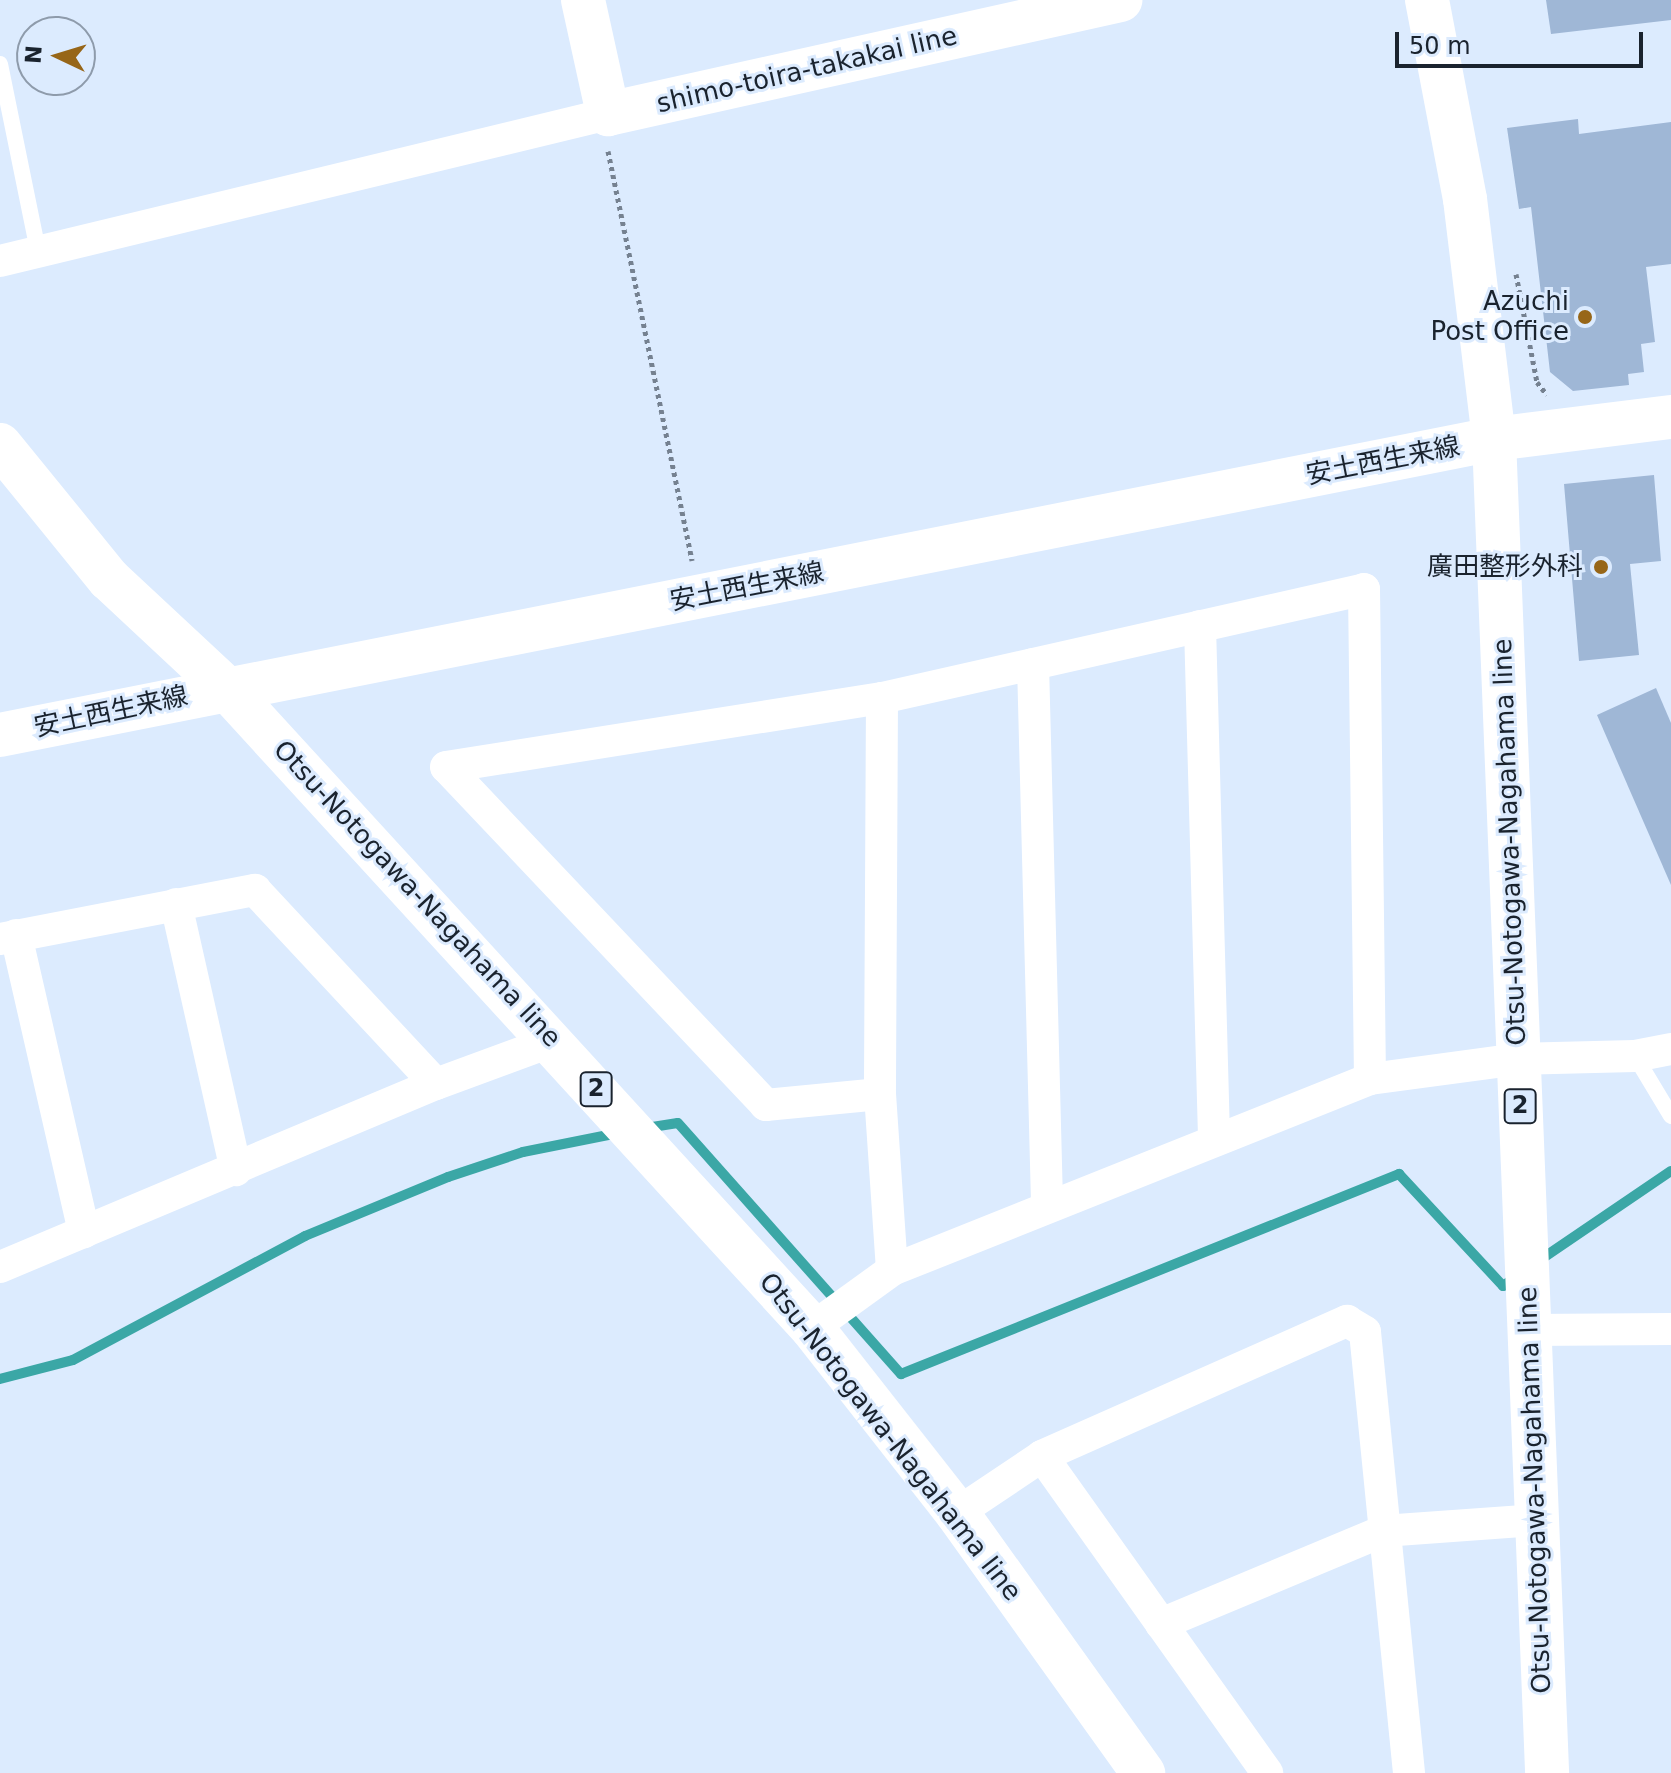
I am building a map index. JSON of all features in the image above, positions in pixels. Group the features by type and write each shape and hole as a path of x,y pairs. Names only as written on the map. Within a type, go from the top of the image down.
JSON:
{"main road":[{"path":"583,0 608,114"},
{"name":"shimo-toira-takakai line","path":"608,114 1120,0"},
{"path":"1427,0 1465,199 1494,439 1671,417"},
{"name":"安土西生来線","path":"0,735 1494,439"},
{"name":"Otsu-Notogawa-Nagahama line","path":"1494,439 1547,1773"},
{"name":"Otsu-Notogawa-Nagahama line","path":"2,453 109,579 226,688 553,1041 812,1328 957,1513 1143,1773"}],"street":[{"path":"0,261 608,114"},
{"path":"880,1094 766,1105 446,767 882,698 1364,589 1370,1079"},
{"path":"1200,626 1214,1138"},
{"path":"1033,664 1047,1204"},
{"path":"882,698 880,1094 892,1270"},
{"path":"84,1232 8,937 255,890 436,1084"},
{"path":"176,904 236,1170"},
{"path":"0,1267 436,1084 553,1041"},
{"path":"812,1328 892,1270 1047,1204 1370,1079 1518,1059 1635,1056 1671,1049"},
{"path":"957,1513 1042,1456 1347,1321 1365,1332 1409,1773"},
{"path":"1529,1330 1670,1329 1671,1342"},
{"path":"1042,1456 1267,1773"},
{"path":"1161,1624 1383,1531 1536,1520"}],"lane":[{"path":"0,64 38,250"},
{"path":"1635,1056 1671,1116"}],"path":[{"path":"608,114 603,127 700,596"}],"building":[{"path":"1546,0 1671,0 1671,20 1551,34"},
{"path":"1578,119 1579,134 1671,122 1671,264 1646,267 1655,342 1641,344 1644,372 1628,374 1629,385 1573,391 1550,372 1531,207 1519,209 1507,128"},
{"name":"廣田整形外科","path":"1654,475 1661,561 1630,564 1639,655 1579,661 1564,484"},
{"path":"1656,688 1671,723 1671,885 1597,715"}],"waterway":[{"path":"646,1128 678,1123 901,1374 1399,1174 1503,1286 1514,1278"},
{"path":"0,1379 73,1360 305,1236 448,1177 523,1152 618,1133"},
{"path":"1537,1262 1671,1171"}],"place":[{"name":"Azuchi Post Office","path":"1585,317"},
{"name":"廣田整形外科","path":"1601,567"}]}
